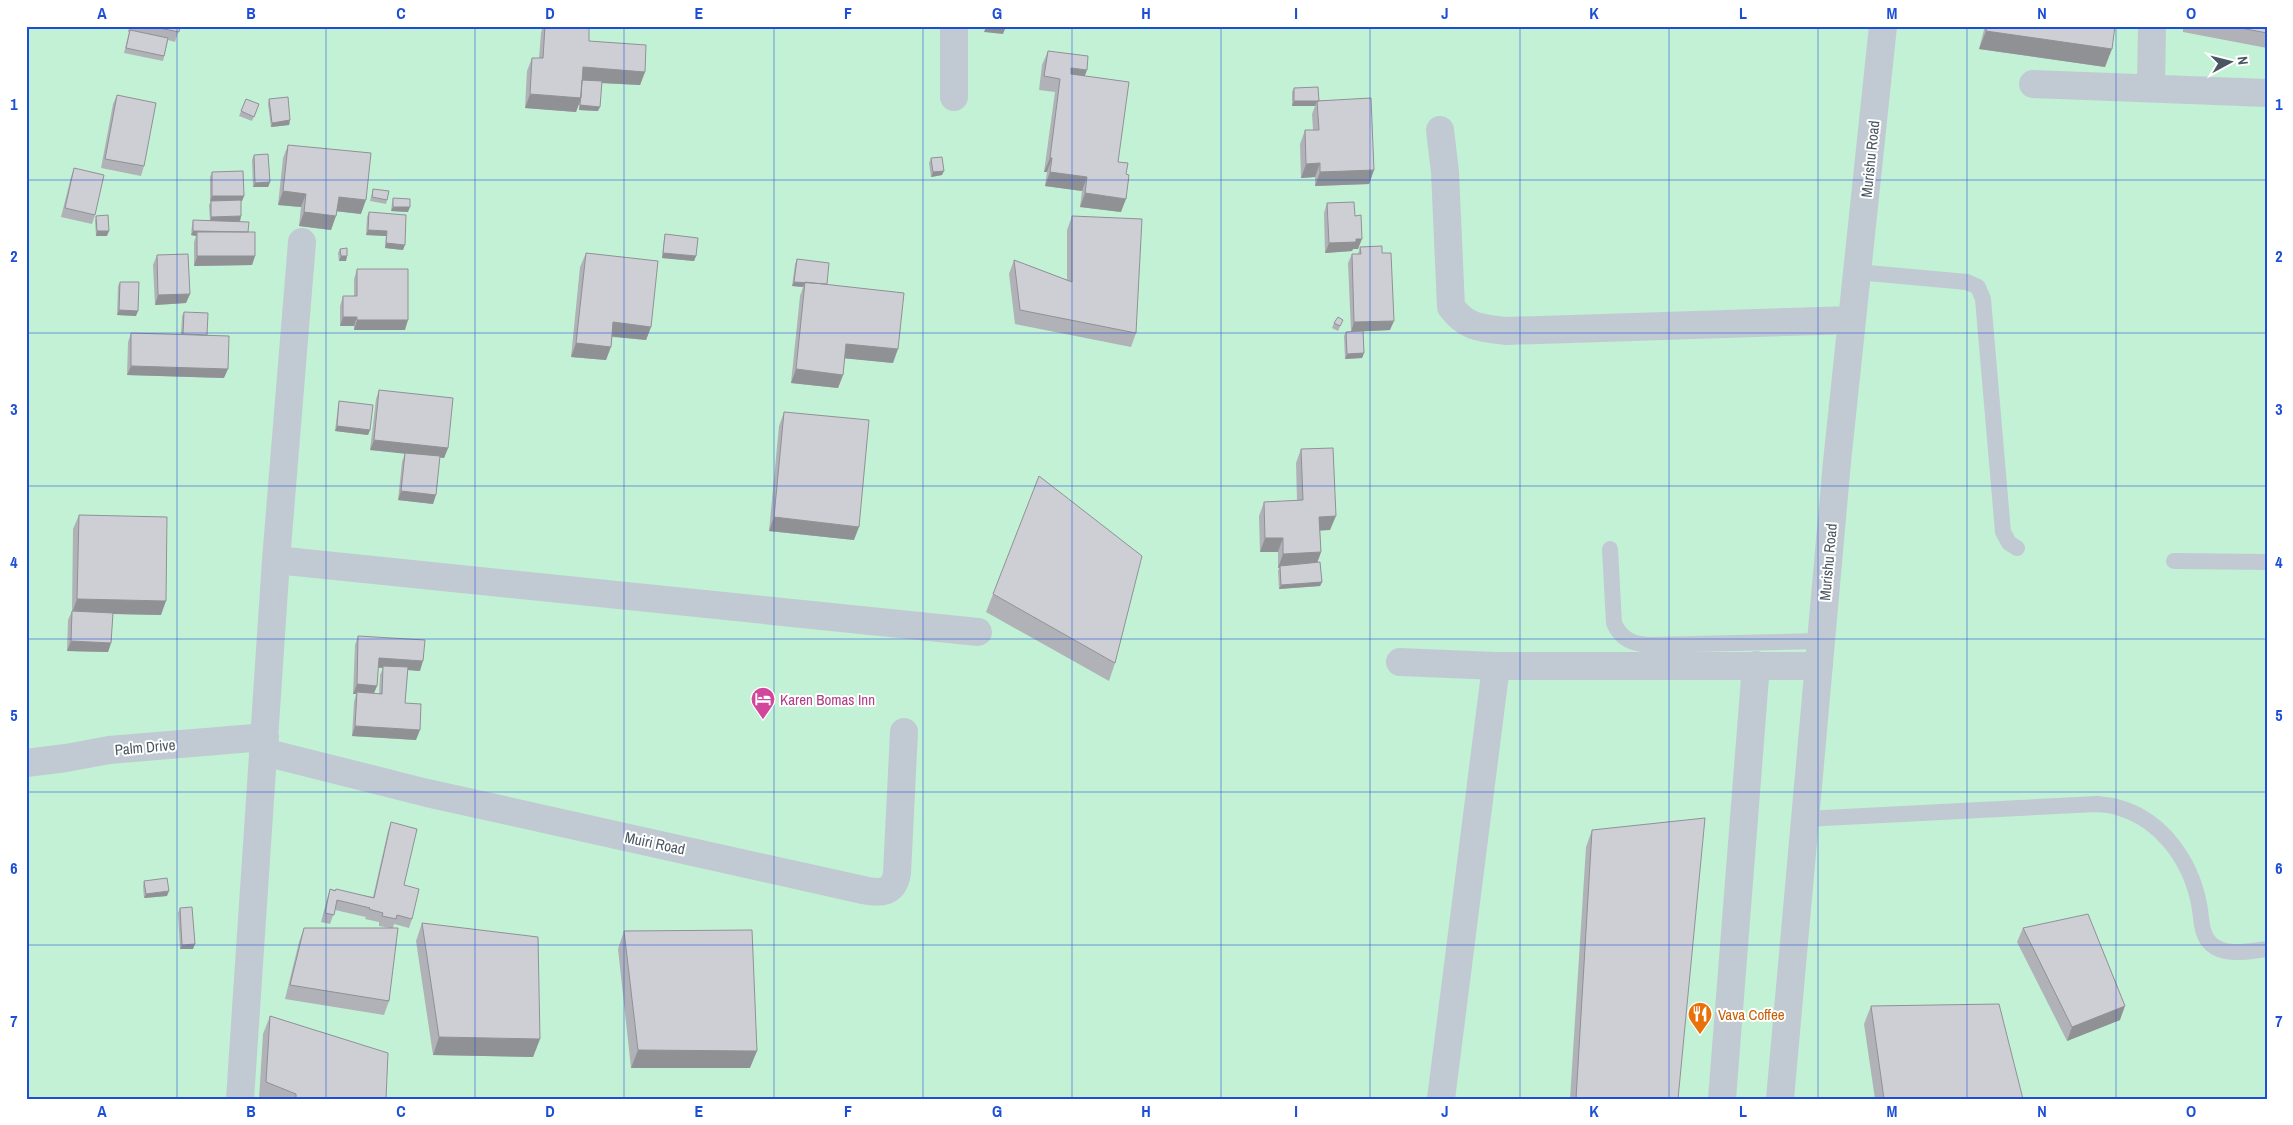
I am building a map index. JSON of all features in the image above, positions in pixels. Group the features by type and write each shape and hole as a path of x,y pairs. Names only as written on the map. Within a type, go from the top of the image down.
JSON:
{"street":[{"path":"954,26 954,98"},
{"name":"Murishu Road","path":"1780,1099 1837,462 1883,26"},
{"path":"2151,87 2152,26"},
{"path":"2033,84 2151,87 2267,93"},
{"path":"1440,130 1445,172 1451,307 1460,320 1481,328 1506,331 1852,320"},
{"path":"240,1099 276,560 302,242"},
{"path":"276,560 978,632"},
{"path":"1400,662 1496,666 1756,665 1820,654"},
{"path":"1722,1099 1756,665"},
{"path":"1441,1099 1496,666"},
{"name":"Muiri Road","path":"264,744 427,794 883,893 891,888 896,881 904,732"},
{"name":"Palm Drive","path":"26,763 109,750 264,744"}],"lane":[{"path":"1857,272 1967,282 1978,287 1983,299 2003,532 2009,543 2017,548"},
{"path":"1610,549 1614,623 1618,632 1629,641 1650,645 1820,654"},
{"path":"2174,561 2267,562"},
{"path":"1805,819 2097,804 2120,808 2146,820 2178,850 2190,871 2199,903 2203,932 2211,945 2239,952 2267,948"}],"green space":[{"path":"26,26 2267,26 2267,1099 26,1099"}],"building":[{"path":"149,26 180,26 179,32"},
{"path":"545,26 589,26 589,41 646,45 645,72 583,67 581,98 530,94 532,58 543,58"},
{"path":"1005,26 1005,29 986,27"},
{"path":"1987,26 2115,26 2112,49 1986,31"},
{"path":"2230,26 2267,26 2267,33"},
{"path":"130,30 168,38 164,56 126,48"},
{"path":"1048,51 1088,56 1087,70 1071,68 1071,74 1129,82 1118,162 1128,163 1126,174 1129,175 1126,199 1085,193 1087,177 1050,172 1060,79 1044,76"},
{"path":"582,80 602,81 600,107 580,105"},
{"path":"1318,87 1319,101 1294,101 1294,88"},
{"path":"117,95 156,103 144,166 105,159"},
{"path":"288,97 290,120 272,123 269,99"},
{"path":"1371,98 1374,170 1320,172 1320,163 1306,164 1305,130 1319,130 1317,101"},
{"path":"246,99 259,104 254,117 241,111"},
{"path":"288,145 371,153 366,200 339,197 336,216 304,212 306,194 283,191"},
{"path":"268,154 270,182 255,183 254,155"},
{"path":"942,157 944,171 933,172 931,158"},
{"path":"74,168 104,175 95,215 65,208"},
{"path":"243,171 244,196 212,196 212,172"},
{"path":"373,189 389,191 387,200 372,197"},
{"path":"393,198 410,199 410,207 393,207"},
{"path":"241,200 241,216 211,217 211,201"},
{"path":"1354,202 1355,216 1361,215 1362,239 1356,239 1356,242 1329,243 1327,203"},
{"path":"369,212 406,215 405,245 386,243 387,231 368,230"},
{"path":"108,215 109,231 97,231 96,216"},
{"path":"1072,216 1142,219 1136,333 1020,310 1014,260 1072,282"},
{"path":"193,220 249,222 248,232 193,231"},
{"path":"197,232 255,232 255,256 197,256"},
{"path":"665,234 698,238 696,256 663,253"},
{"path":"1382,246 1382,253 1391,253 1394,321 1354,322 1352,254 1361,254 1360,247"},
{"path":"347,248 347,256 341,256 340,249"},
{"path":"586,253 658,261 651,327 613,322 611,347 576,343"},
{"path":"188,254 190,294 158,295 157,255"},
{"path":"797,259 829,263 827,284 794,282"},
{"path":"357,269 408,269 408,320 357,320 357,317 343,317 343,296 357,296"},
{"path":"120,282 139,282 138,311 119,310"},
{"path":"805,282 904,293 898,349 846,344 843,375 796,369"},
{"path":"184,312 208,313 207,335 183,334"},
{"path":"1338,317 1343,320 1340,326 1334,323"},
{"path":"1363,331 1364,353 1347,354 1346,332"},
{"path":"131,333 229,336 228,369 131,366"},
{"path":"379,390 453,398 448,448 374,440"},
{"path":"339,401 373,405 370,430 337,426"},
{"path":"784,412 869,420 859,527 774,517"},
{"path":"1333,448 1336,516 1319,517 1321,552 1283,554 1283,538 1265,538 1264,502 1303,500 1301,449"},
{"path":"405,453 440,456 436,495 401,491"},
{"path":"1039,476 1142,556 1115,663 993,594"},
{"path":"79,515 167,517 166,601 77,599"},
{"path":"1320,562 1322,582 1281,585 1280,566"},
{"path":"72,611 113,613 111,643 71,641"},
{"path":"358,636 425,640 423,661 379,658 377,686 357,684"},
{"path":"383,666 408,667 405,703 421,704 420,730 355,726 357,692 382,694"},
{"path":"1705,818 1678,1099 1576,1099 1592,830"},
{"path":"391,822 417,829 404,885 419,889 412,919 397,915 396,919 382,916 383,913 370,908 337,900 334,915 325,913 330,889 374,898"},
{"path":"167,878 169,891 146,894 144,881"},
{"path":"192,907 195,944 182,945 180,908"},
{"path":"2088,914 2125,1006 2072,1027 2023,928"},
{"path":"422,923 538,937 540,1039 439,1037"},
{"path":"304,928 398,928 389,1001 290,985"},
{"path":"752,930 757,1051 638,1050 624,931"},
{"path":"1999,1004 2023,1099 1884,1099 1871,1006"},
{"path":"270,1016 388,1053 386,1099 296,1099 296,1094 266,1082"}],"place":[{"name":"Karen Bomas Inn","path":"763,720"},
{"name":"Vava Coffee","path":"1700,1035"}]}
